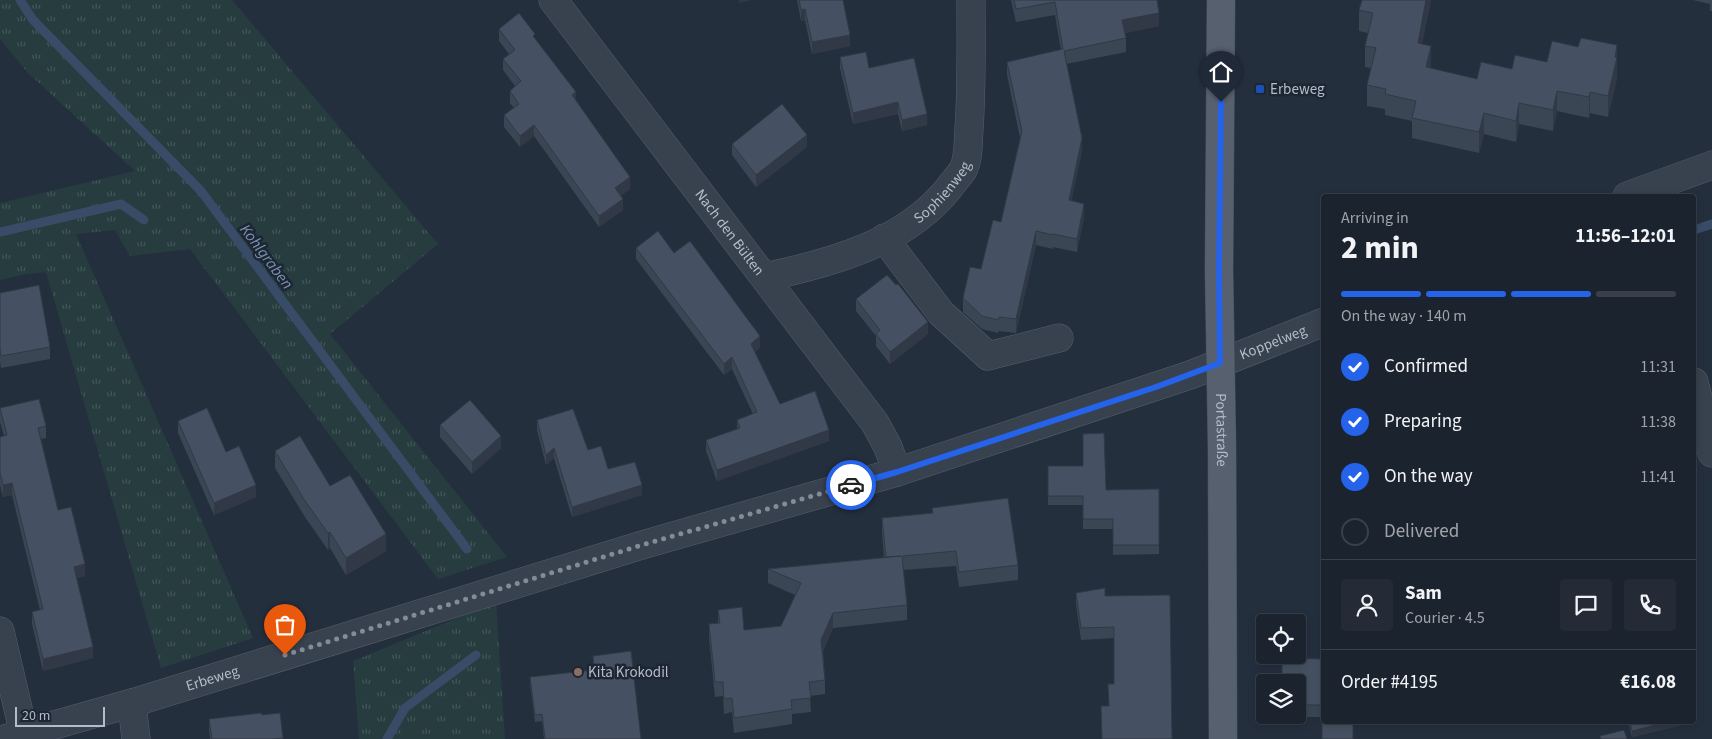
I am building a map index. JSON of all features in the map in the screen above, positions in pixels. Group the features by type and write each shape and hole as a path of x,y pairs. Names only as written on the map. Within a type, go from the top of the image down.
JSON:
{"main road":[{"name":"Portastraße","path":"1221,0 1220,363 1223,739"}],"street":[{"name":"Nach den Bülten","path":"553,0 875,423 888,447 897,472"},
{"name":"Sophienweg","path":"765,277 814,266 856,252 898,232 936,204 963,170 968,151 972,94 971,0"},
{"path":"1639,194 1712,165"},
{"path":"884,238 941,313 988,356 1059,338"},
{"name":"Koppelweg","path":"1220,363 1321,323"},
{"name":"Erbeweg","path":"15,736 132,702 642,545 897,472 1165,384 1220,363"},
{"path":"1696,390 1712,453"},
{"path":"0,631 15,736"},
{"path":"132,702 136,739"}],"green space":[{"path":"0,0 232,0 438,244 330,334 507,557 438,579 190,249 130,256 115,230 76,234 253,638 161,668 46,272 0,280 0,203 135,171 27,72 0,39"},
{"path":"496,602 505,739 359,739 353,661"}],"building":[{"path":"799,0 843,0 850,35 812,42 805,9 801,10"},
{"path":"1014,0 1157,0 1159,13 1122,20 1126,38 1064,51 1082,138 1069,200 1084,204 1077,239 1036,231 1016,319 999,317 998,320 982,316 963,298 970,267 981,269 993,220 1001,222 1022,131 1007,62 1063,49 1055,2 1016,9"},
{"path":"1362,0 1426,0 1418,43 1431,46 1426,67 1477,79 1481,62 1512,69 1515,55 1547,62 1552,41 1578,47 1581,38 1617,45 1615,57 1617,57 1608,96 1590,92 1589,97 1557,91 1553,110 1519,103 1516,121 1484,113 1479,132 1412,118 1416,101 1385,94 1386,89 1367,85 1376,48 1365,46 1373,13 1359,10"},
{"path":"519,13 535,34 533,36 576,92 572,95 630,177 615,188 623,199 599,216 534,125 520,136 504,115 519,104 510,91 521,81 503,59 515,50 499,29"},
{"path":"866,52 869,68 914,58 927,114 902,120 898,102 853,113 840,57"},
{"path":"782,104 807,135 756,175 732,144"},
{"path":"658,231 674,253 690,241 760,336 751,344 780,404 815,391 829,430 717,470 706,440 740,428 737,420 757,412 732,357 724,364 636,248"},
{"path":"887,275 896,285 898,284 928,322 890,352 876,334 880,330 856,299"},
{"path":"39,285 50,347 1,356 0,293"},
{"path":"39,399 46,426 38,428 58,510 71,507 85,564 74,567 93,647 43,659 32,612 43,609 12,483 3,485 0,473 0,437 7,435 0,408"},
{"path":"470,400 501,436 472,462 440,425"},
{"path":"207,408 226,452 239,446 256,485 214,503 178,421"},
{"path":"573,409 588,450 601,446 608,469 635,462 642,485 572,507 554,448 546,455 537,420"},
{"path":"1104,433 1106,490 1159,489 1159,545 1113,545 1113,519 1083,519 1083,496 1048,496 1048,466 1083,466 1083,434"},
{"path":"300,436 330,486 350,475 386,534 346,558 330,532 328,533 305,501 275,451"},
{"path":"1008,498 1018,565 959,572 956,551 902,556 907,605 833,613 821,640 825,680 809,682 811,698 791,700 792,709 734,718 732,698 724,699 723,682 715,682 709,624 720,623 718,610 742,607 744,630 781,626 801,583 768,569 901,556 886,557 882,518 933,513 932,508"},
{"path":"1105,588 1105,596 1170,595 1172,739 1102,739 1101,706 1109,706 1108,684 1114,684 1114,627 1081,628 1076,593"},
{"path":"631,651 641,739 545,739 542,714 535,715 530,677 594,670 593,656"},
{"path":"1306,659 1321,659 1321,705 1306,705 1306,674 1282,674 1282,664 1306,664"},
{"path":"261,713 262,715 280,713 283,738 212,739 209,719"},
{"path":"1322,724 1353,724 1353,739 1322,739"},
{"path":"1631,724 1659,724 1632,731"},
{"path":"1624,730 1627,739 1601,739 1600,736"}],"waterway":[{"name":"Kohlgraben","path":"20,0 33,20 201,191 467,549"},
{"path":"0,232 121,204 144,220"},
{"path":"1696,229 1712,224"},
{"path":"387,739 405,708 476,655"}],"way so far":[{"path":"285,655 642,545 851,485"}],"place":[{"name":"Erbeweg","path":"1260,89"},
{"name":"Kita Krokodil","path":"578,672"}],"route":[{"path":"851,485 897,472 1156,387 1220,363 1221,102"}]}
